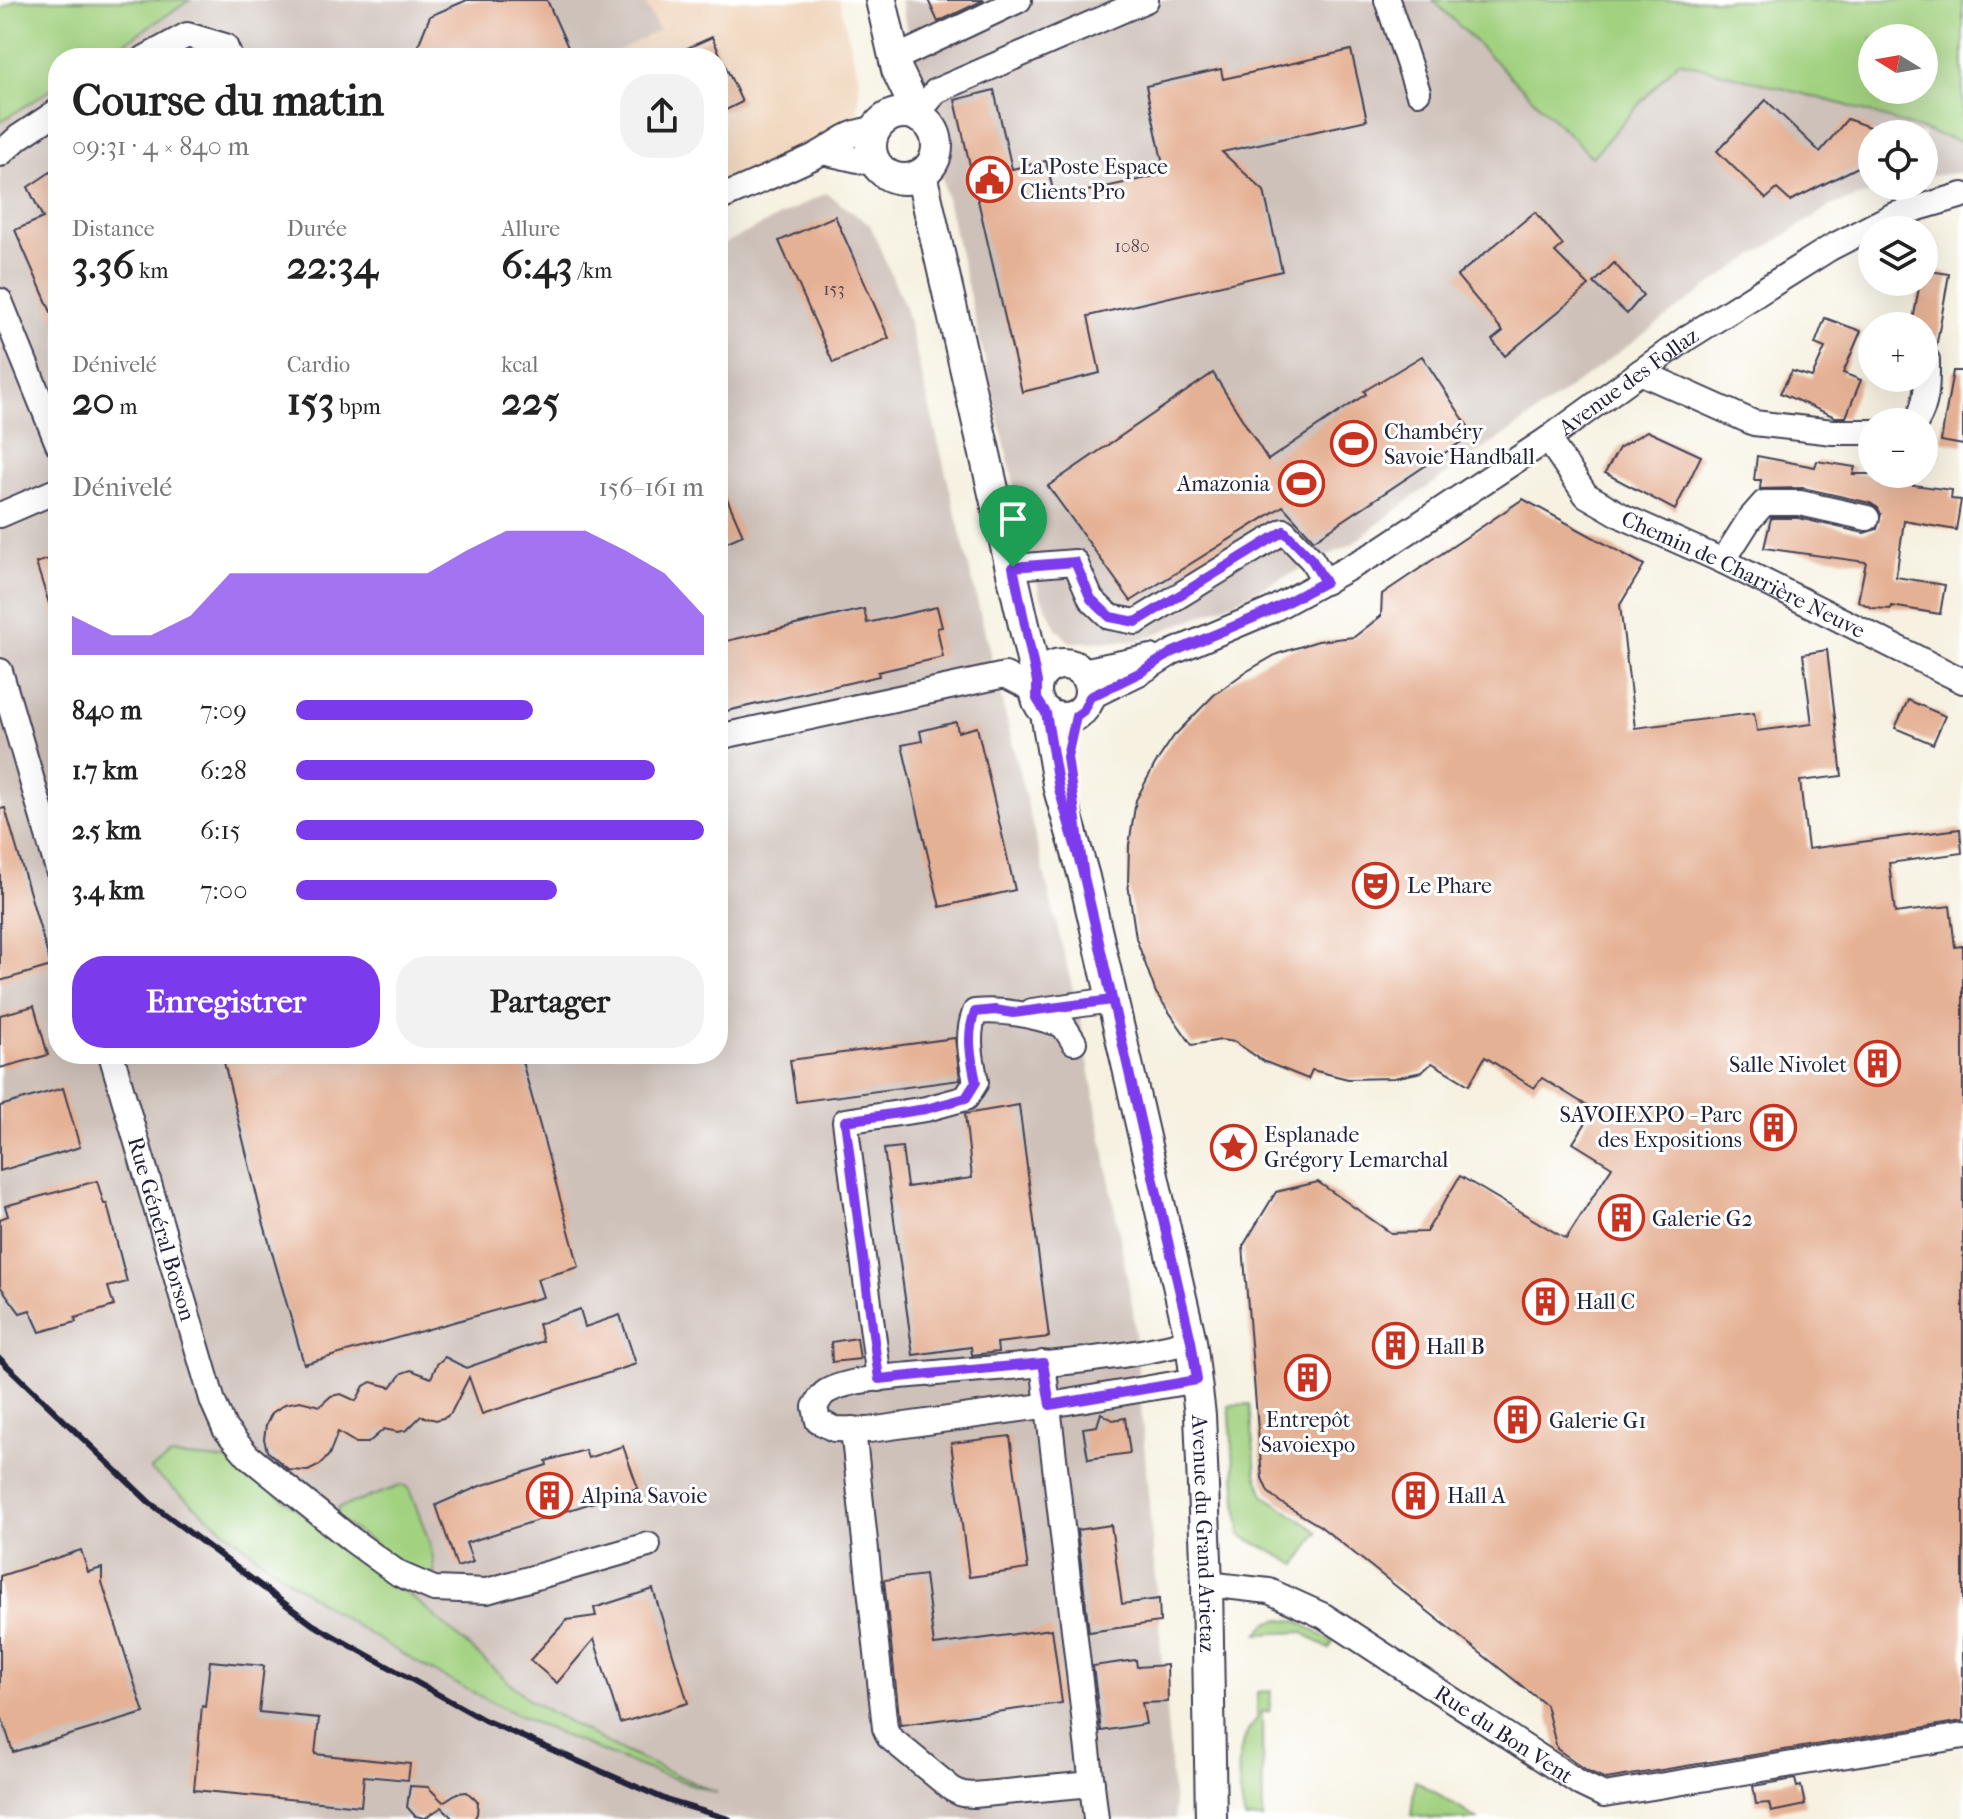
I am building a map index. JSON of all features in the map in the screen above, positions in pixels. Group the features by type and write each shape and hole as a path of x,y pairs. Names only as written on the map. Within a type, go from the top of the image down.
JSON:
{"main road":[{"path":"881,0 896,64 920,118 934,135 937,146 935,157 898,172 871,144 882,124 896,64"},
{"path":"882,124 910,114 920,118"},
{"name":"Avenue du Grand Arietaz","path":"898,172 931,226 1025,620 1040,631 1062,690 1059,789 1084,877 1191,1341 1197,1380 1207,1584 1211,1819"}],"street":[{"path":"896,64 1019,0"},
{"path":"920,118 936,91 1146,0"},
{"path":"1387,0 1418,92"},
{"path":"163,48 187,35 226,48"},
{"path":"0,154 48,118"},
{"path":"728,195 823,152 849,135 882,124"},
{"path":"823,152 898,172"},
{"name":"Avenue des Follaz","path":"1062,690 1141,672 1173,652 1270,611 1325,582 1428,520 1548,439 1687,338 1830,248 1894,215 1963,195"},
{"path":"0,301 48,419"},
{"path":"1640,372 1754,423 1858,432"},
{"name":"Chemin de Charrière Neuve","path":"1548,439 1586,495 1643,526 1723,561 1962,677"},
{"path":"0,515 48,494"},
{"path":"1723,561 1749,520 1764,503 1800,503 1867,518"},
{"path":"1013,567 1075,562 1091,599 1110,617 1136,622 1284,531 1312,560 1325,582"},
{"path":"0,671 48,836"},
{"path":"728,735 1005,675 1062,690"},
{"path":"1013,1013 1112,1000"},
{"path":"879,1379 845,1121 926,1109 966,1098 976,1082 970,1026 975,1012 995,1010 1063,1025 1074,1042"},
{"name":"Rue Général Borson","path":"114,1064 213,1402 225,1429 248,1456 399,1574 434,1589 487,1591 648,1545"},
{"path":"1191,1341 1161,1349 879,1379 824,1393 815,1407 818,1421 834,1429 882,1428 1050,1405 1197,1380"},
{"path":"1043,1363 1096,1819"},
{"path":"853,1429 885,1728 889,1737 962,1794 1092,1784"},
{"name":"Rue du Bon Vent","path":"1207,1584 1269,1591 1324,1616 1590,1790 1604,1795 1963,1736"}],"shaded area":[{"path":"158,0 643,0 659,30 624,48 79,48"},
{"path":"643,0 839,0 859,79 858,110 847,132 728,180 728,48 624,48 658,30"},
{"path":"900,0 1963,0 1963,172 1938,175 1938,120 1858,120 1858,197 1830,206 1717,280 1352,544 1227,605 1138,641 1070,642 1056,628 1040,594"},
{"path":"48,67 48,1064 728,1064 728,242 826,193 870,225 905,307 1081,1023 1133,1310 1175,1819 0,1819 0,96"}],"green space":[{"path":"15,0 190,0 116,48 48,48 48,91 0,122 0,10"},
{"path":"1433,0 1963,0 1963,143 1938,135 1938,120 1892,120 1678,61 1592,157"},
{"path":"1250,1404 1256,1473 1264,1495 1318,1532 1297,1565 1240,1535 1229,1405"},
{"path":"171,1456 226,1460 242,1467 424,1607 529,1700 616,1748 717,1793 616,1757 519,1716 379,1640 286,1578 150,1470"},
{"path":"403,1485 409,1489 427,1535 433,1560 433,1580 425,1579 337,1518 338,1508"},
{"path":"1282,1619 1298,1621 1333,1642 1329,1649 1302,1632 1258,1634 1267,1623"},
{"path":"1271,1691 1270,1711 1262,1712 1263,1819 1245,1819 1239,1780 1240,1754 1243,1741 1257,1719 1257,1692"},
{"path":"1415,1781 1477,1819 1433,1819 1411,1815"}],"building":[{"path":"467,0 547,0 568,48 417,48 430,16"},
{"path":"928,0 984,0 938,22"},
{"path":"712,37 717,48 687,48"},
{"path":"1351,50 1367,120 1222,152 1264,191 1282,271 1088,316 1100,373 1022,392 955,100 994,90 1012,169 1046,161 1055,198 1165,174 1146,86 1221,69 1223,79"},
{"path":"728,72 742,102 728,109"},
{"path":"1766,100 1820,152 1847,119 1858,123 1858,167 1790,201 1777,189 1766,199 1717,151"},
{"path":"48,174 48,305 15,230 43,218 28,187"},
{"path":"1535,212 1563,245 1555,252 1589,286 1505,356 1492,340 1503,331 1457,276"},
{"path":"835,216 889,338 833,363 779,241"},
{"path":"1614,263 1643,295 1627,314 1594,283"},
{"path":"1938,272 1949,274 1938,337 1938,312 1915,312 1917,296 1938,296"},
{"path":"1825,318 1858,330 1858,338 1843,373 1858,379 1858,387 1846,417 1835,417 1780,393 1792,371 1812,377 1825,348 1815,344"},
{"path":"1422,356 1473,434 1314,540 1283,506 1131,601 1048,486 1213,373 1268,460 1366,394 1364,391"},
{"path":"1953,371 1963,371 1963,445 1941,441"},
{"path":"1647,431 1701,456 1675,510 1605,473 1619,448"},
{"path":"1757,456 1815,467 1817,461 1855,467 1853,474 1858,474 1858,488 1952,490 1951,499 1961,500 1956,530 1904,521 1896,577 1945,585 1940,614 1891,606 1891,609 1872,608 1858,601 1866,562 1764,548 1771,518 1798,518 1864,533 1877,529 1881,514 1878,508 1870,503 1803,488 1760,489 1761,480 1754,480"},
{"name":"SAVOIEXPO - Parc des Expositions","path":"1523,499 1644,565 1620,605 1635,728 1754,713 1757,731 1812,724 1803,654 1827,650 1842,776 1800,781 1808,849 1960,829 1962,853 1889,863 1895,913 1950,906 1955,947 1963,946 1963,1721 1606,1779 1588,1771 1557,1749 1546,1705 1320,1526 1280,1502 1268,1492 1262,1478 1243,1246 1276,1192 1318,1182 1391,1233 1426,1232 1460,1176 1566,1239 1612,1167 1573,1143 1594,1110 1542,1078 1534,1088 1485,1057 1469,1085 1432,1063 1422,1072 1394,1078 1348,1079 1312,1070 1308,1079 1263,1061 1235,1042 1221,1040 1192,1045 1156,993 1136,938 1128,884 1129,845 1136,800 1174,736 1214,695 1277,654 1318,641 1354,637 1381,616 1382,594"},
{"path":"728,501 743,535 728,542"},
{"path":"48,559 48,600 36,563"},
{"path":"937,607 942,627 937,628 943,657 878,672 879,676 728,711 728,641 864,609 867,623"},
{"path":"1908,700 1945,716 1933,744 1895,728"},
{"path":"956,722 958,732 977,727 1015,890 940,907 902,745 922,741 920,731"},
{"path":"5,808 48,956 48,967 0,981 0,809"},
{"path":"34,1006 48,1055 0,1068 0,1015"},
{"path":"955,1038 960,1080 796,1102 790,1060"},
{"path":"224,1064 523,1064 579,1267 537,1279 543,1297 304,1364 263,1221"},
{"path":"63,1088 80,1147 0,1171 0,1106"},
{"path":"1019,1105 1049,1337 997,1343 998,1352 972,1355 971,1347 913,1355 884,1149 902,1147 907,1187 972,1178 965,1114"},
{"path":"97,1181 104,1204 107,1204 127,1282 108,1287 114,1306 75,1318 76,1322 40,1332 30,1310 20,1313 0,1286 0,1219 8,1216 5,1206"},
{"path":"580,1309 585,1327 620,1315 636,1364 482,1414 469,1377 446,1417 436,1420 421,1416 407,1430 384,1429 368,1443 356,1443 338,1432 329,1455 320,1465 308,1471 289,1470 267,1451 264,1439 266,1425 272,1413 285,1404 300,1401 320,1406 331,1396 341,1394 356,1401 364,1386 371,1382 391,1387 402,1373 411,1370 431,1378 437,1364 445,1357 466,1368 543,1341 538,1324"},
{"path":"857,1338 860,1359 832,1362 831,1342"},
{"path":"1101,1413 1113,1420 1125,1418 1130,1453 1088,1459 1083,1428 1097,1426"},
{"path":"1010,1436 1028,1569 969,1577 951,1443"},
{"name":"Alpina Savoie","path":"623,1446 638,1488 466,1543 473,1562 457,1567 436,1505 480,1486 547,1465 546,1461 585,1450 588,1458"},
{"path":"1111,1525 1122,1604 1159,1599 1160,1622 1089,1632 1077,1530"},
{"path":"81,1550 88,1572 102,1568 102,1582 144,1713 13,1752 0,1712 0,1576"},
{"path":"925,1575 934,1645 1052,1629 1062,1703 900,1725 884,1580"},
{"path":"653,1589 688,1703 620,1723 594,1639 557,1683 530,1660 567,1620 596,1616 594,1608"},
{"path":"1136,1660 1137,1667 1167,1665 1168,1702 1142,1703 1146,1724 1101,1731 1093,1666"},
{"path":"210,1661 264,1666 259,1712 319,1718 315,1754 410,1764 408,1780 364,1776 361,1806 194,1790 202,1706 205,1707"},
{"path":"1795,1779 1797,1787 1801,1786 1805,1805 1771,1812 1769,1803 1756,1804 1753,1786"},
{"path":"410,1786 428,1787 443,1802 457,1793 467,1792 478,1802 477,1814 474,1819 453,1819 442,1807 425,1818 415,1816 407,1807"}],"railway":[{"path":"0,1359 150,1503 312,1624 484,1720 669,1801 729,1819"}],"place":[{"name":"La Poste Espace Clients Pro","path":"989,179"},
{"name":"Chambéry Savoie Handball","path":"1353,444"},
{"name":"Amazonia","path":"1301,483"},
{"name":"Le Phare","path":"1376,885"},
{"name":"Salle Nivolet","path":"1878,1064"},
{"name":"SAVOIEXPO - Parc des Expositions","path":"1773,1127"},
{"name":"Esplanade Grégory Lemarchal","path":"1233,1147"},
{"name":"Galerie G2","path":"1621,1218"},
{"name":"Hall C","path":"1545,1301"},
{"name":"Hall B","path":"1395,1346"},
{"name":"Entrepôt Savoiexpo","path":"1308,1378"},
{"name":"Galerie G1","path":"1518,1420"},
{"name":"Alpina Savoie","path":"550,1495"},
{"name":"Hall A","path":"1416,1495"}],"route":[{"path":"1013,567 1037,682 1037,699 1046,713 1059,789 1084,877 1112,1000 1013,1013 995,1010 975,1012 970,1026 976,1082 966,1098 926,1109 845,1121 879,1379 1043,1363 1050,1405 1197,1380 1191,1341 1084,877 1067,757 1076,716 1083,711 1090,697 1173,652 1270,611 1325,582 1312,560 1284,531 1136,622 1110,617 1091,599 1075,562 1013,567"}]}
